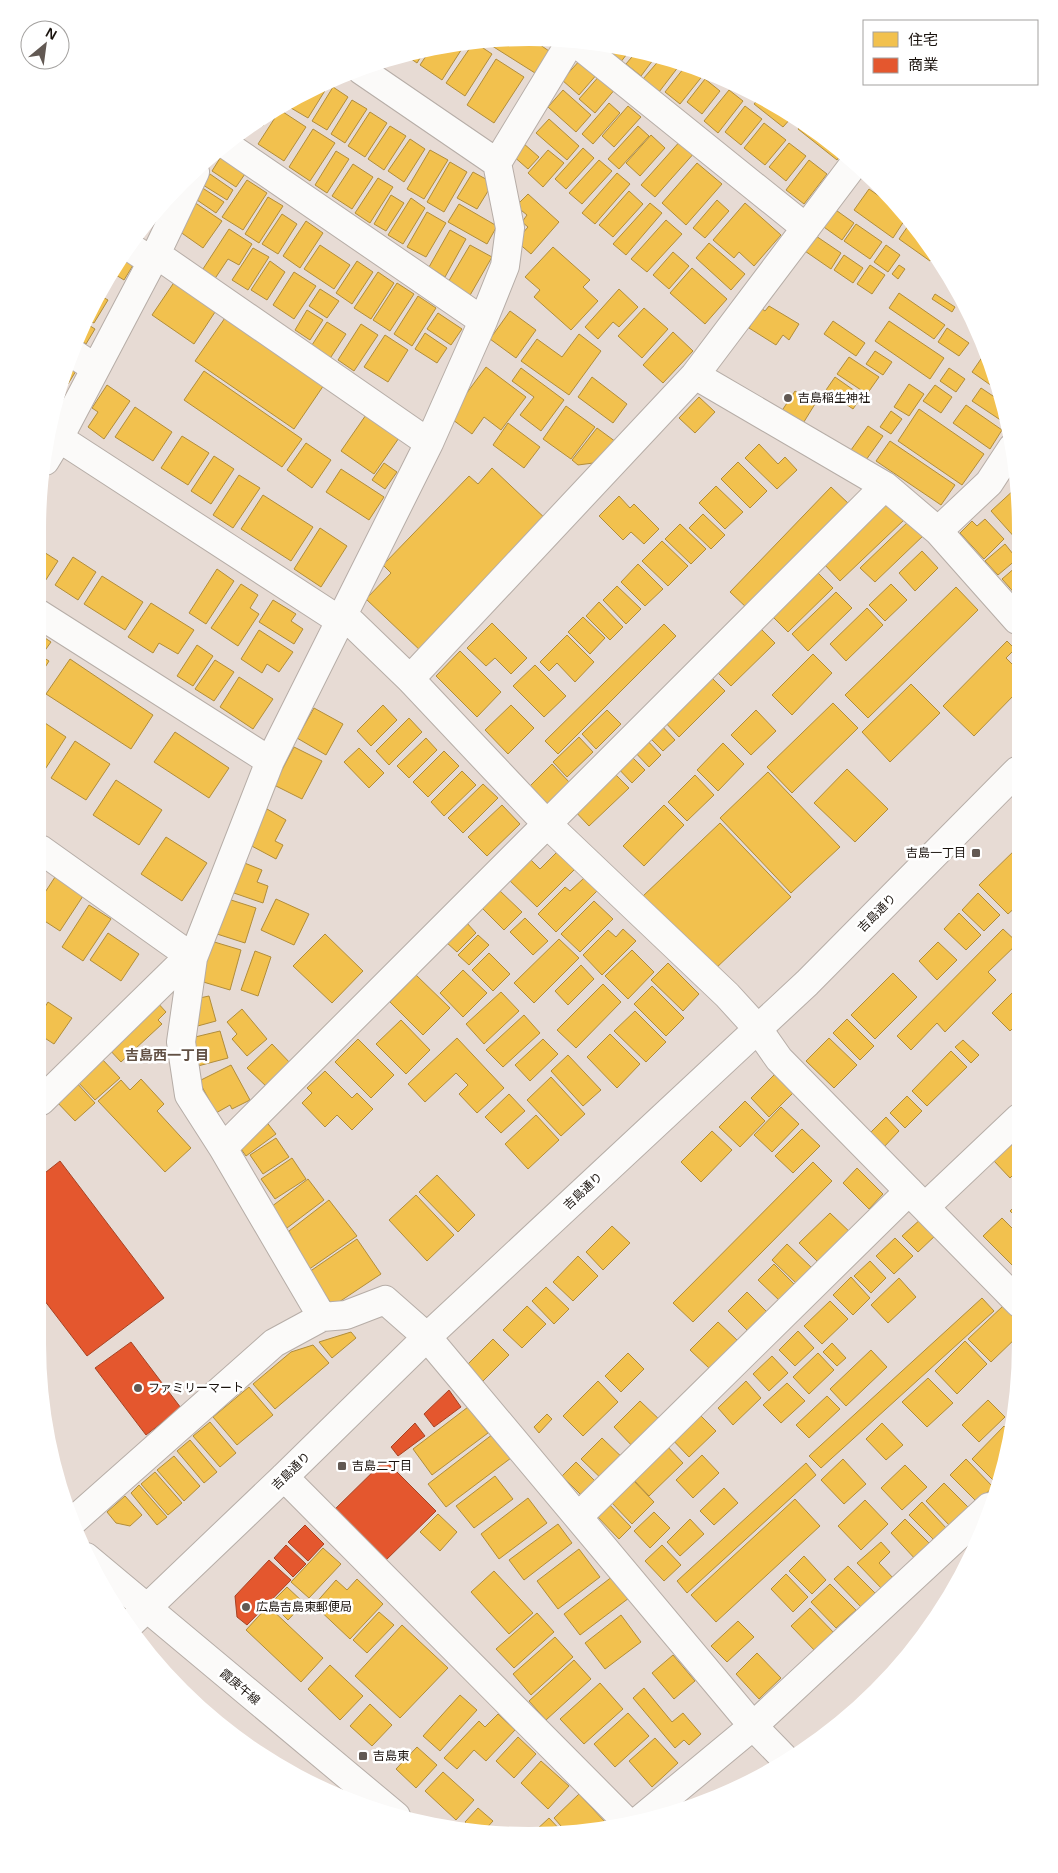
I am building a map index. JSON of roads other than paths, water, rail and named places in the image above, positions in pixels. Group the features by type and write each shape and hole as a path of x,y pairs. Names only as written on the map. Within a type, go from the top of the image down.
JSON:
{"street":[{"path":"322,1317 223,1148 189,1095 181,1042 193,958 270,761 429,442 483,321 505,266 510,228 497,163 561,47"},
{"path":"568,48 806,228"},
{"path":"367,74 497,163"},
{"path":"232,149 483,321"},
{"path":"410,679 695,375 850,169"},
{"path":"54,443 84,361 180,196"},
{"path":"145,254 429,442"},
{"path":"695,375 886,486 938,531 1012,614"},
{"path":"53,451 339,620 352,623 410,679 546,823 727,995 758,1028 778,1059 1012,1296"},
{"path":"938,531 989,483 1006,457"},
{"path":"223,1148 546,823 886,486"},
{"path":"46,618 270,761"},
{"name":"吉島通り","path":"137,1617 284,1477 426,1337 827,964 1012,776"},
{"path":"46,853 193,958"},
{"path":"46,1092 176,969 193,958"},
{"path":"578,1517 917,1199 1012,1124"},
{"path":"78,1516 274,1343 322,1317 346,1315 385,1300 426,1337 753,1726 781,1755"},
{"path":"284,1477 623,1817"},
{"path":"651,1811 753,1726 980,1515"},
{"name":"霞庚午線","path":"114,1590 137,1617 378,1802"}],"place":[{"name":"吉島稲生神社","path":"788,398"},
{"name":"吉島一丁目","path":"976,853"},
{"name":"ファミリーマート","path":"138,1388"},
{"name":"吉島二丁目","path":"342,1466"},
{"name":"広島吉島東郵便局","path":"246,1607"},
{"name":"吉島東","path":"363,1756"}],"district":[{"name":"吉島西一丁目","path":"167,1055"}]}
